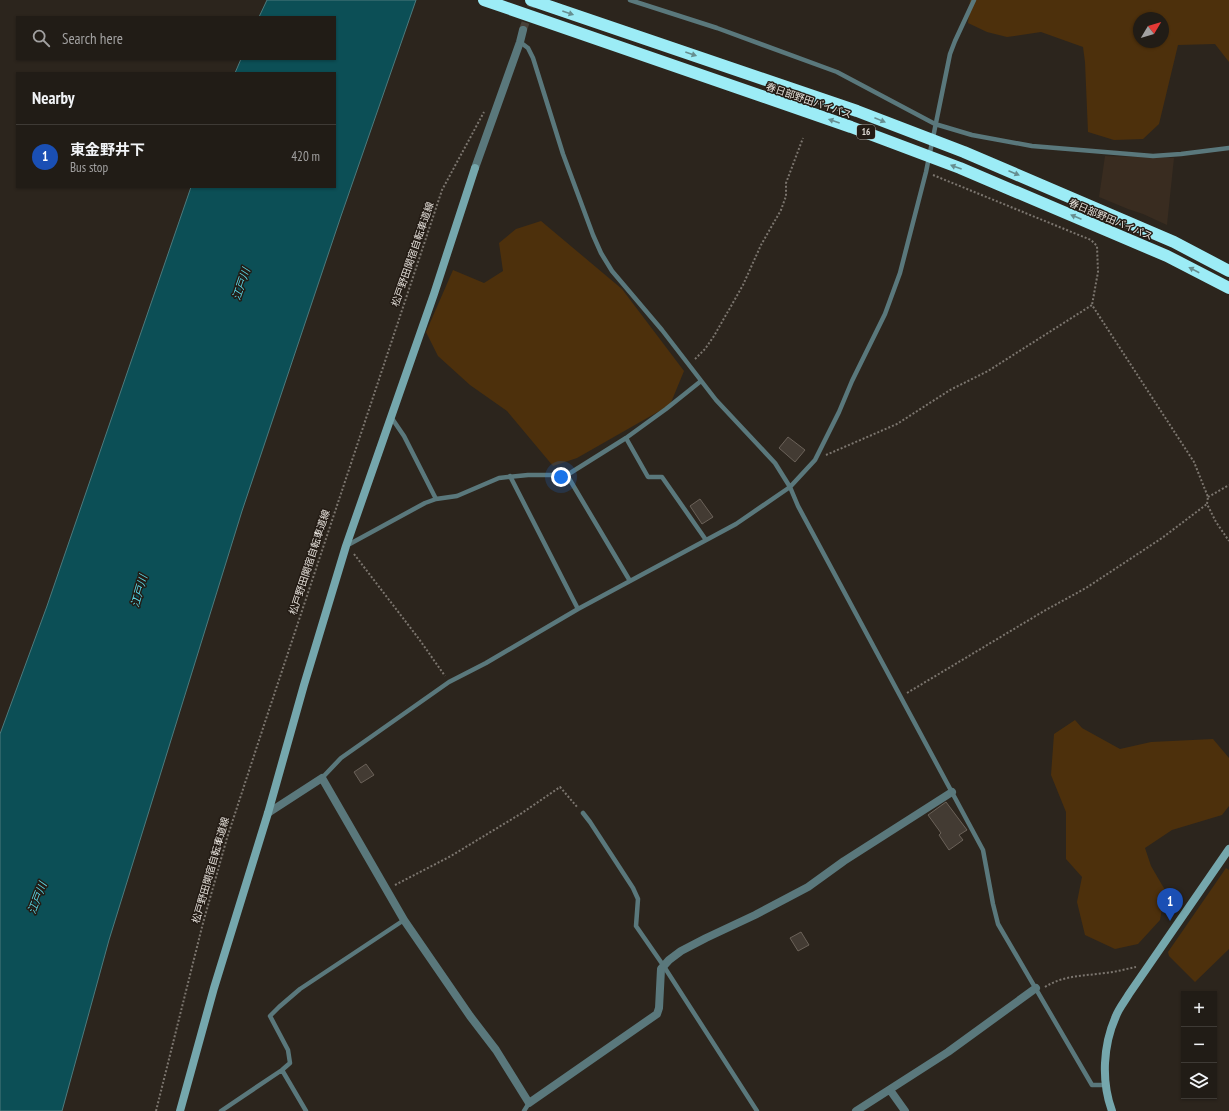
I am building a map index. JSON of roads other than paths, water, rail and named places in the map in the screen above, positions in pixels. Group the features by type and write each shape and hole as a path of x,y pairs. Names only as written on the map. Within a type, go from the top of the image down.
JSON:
{"highway":[{"name":"春日部野田バイパス","path":"531,0 857,111 964,152 1174,242 1229,271"},
{"name":"春日部野田バイパス","path":"488,1 851,127 960,168 1167,256 1229,288"}],"street":[{"path":"180,1111 214,988 268,813 304,685 347,545 523,30"},
{"path":"268,813 322,778 404,920 470,1016 496,1050 530,1103 657,1014 659,1008 661,969 663,965 681,951 756,915 808,887 952,792"},
{"path":"1112,1111 1106,1085 1105,1061 1108,1042 1116,1016 1129,994 1229,849"},
{"path":"856,1111 948,1052 1037,989"},
{"path":"890,1090 905,1111"}],"lane":[{"path":"630,0 716,28 837,72 935,124 988,138 1032,146 1153,156 1229,148"},
{"path":"322,778 341,758 449,682 578,609 736,524 790,486 815,460 885,314 900,273 930,157 935,124 944,89 950,54 974,0"},
{"path":"520,42 528,48 533,58 563,154 590,229 601,253 612,271 662,330 688,366 732,417 775,463 790,486 798,506 983,850 998,924 1092,1085 1106,1085"},
{"path":"347,545 425,503 436,499 458,496 500,478 510,476 567,475 626,438 701,381"},
{"path":"391,417 404,436 436,499"},
{"path":"626,438 648,477 662,477 706,540"},
{"path":"567,475 630,581"},
{"path":"510,476 578,609"},
{"path":"582,813 590,822 633,888 638,899 636,926 663,965 757,1111"},
{"path":"221,1111 290,1063 288,1050 270,1016 278,1007 300,989 404,920"},
{"path":"282,1070 306,1111"},
{"path":"524,1111 530,1103"}],"water":[{"name":"江戸川","path":"267,0 416,0 341,216 242,511 109,940 62,1111 0,1111 0,734 47,606 191,188 336,188 336,72 235,72 241,60 336,60 336,16 259,16"}],"tunnel":[{"path":"523,30 533,0"}],"place":[{"name":"東金野井下","path":"1170,921"}]}
